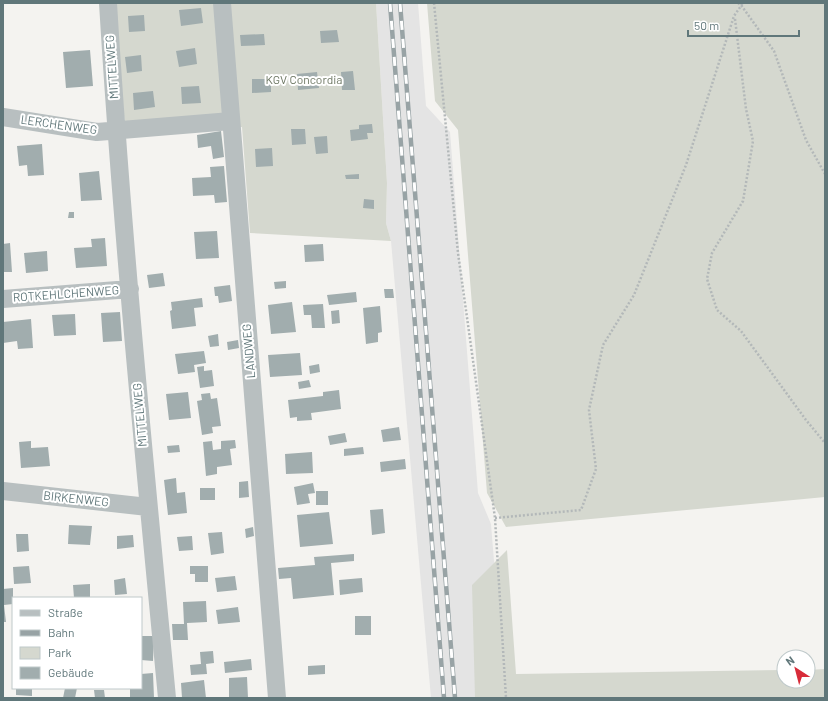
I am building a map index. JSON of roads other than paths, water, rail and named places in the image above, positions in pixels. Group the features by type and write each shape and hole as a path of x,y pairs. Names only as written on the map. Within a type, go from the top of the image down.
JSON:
{"street":[{"name":"MITTELWEG","path":"108,3 116,131 148,507 167,698"},
{"name":"LANDWEG","path":"222,3 277,698"},
{"name":"LERCHENWEG","path":"3,117 97,132 116,131"},
{"path":"116,131 231,121"},
{"name":"ROTKEHLCHENWEG","path":"3,299 130,289"},
{"name":"BIRKENWEG","path":"3,491 148,507"}],"railway":[{"path":"390,3 444,698"},
{"path":"400,3 455,698"}],"park label":[{"name":"KGV Concordia","path":"304,80"}]}
